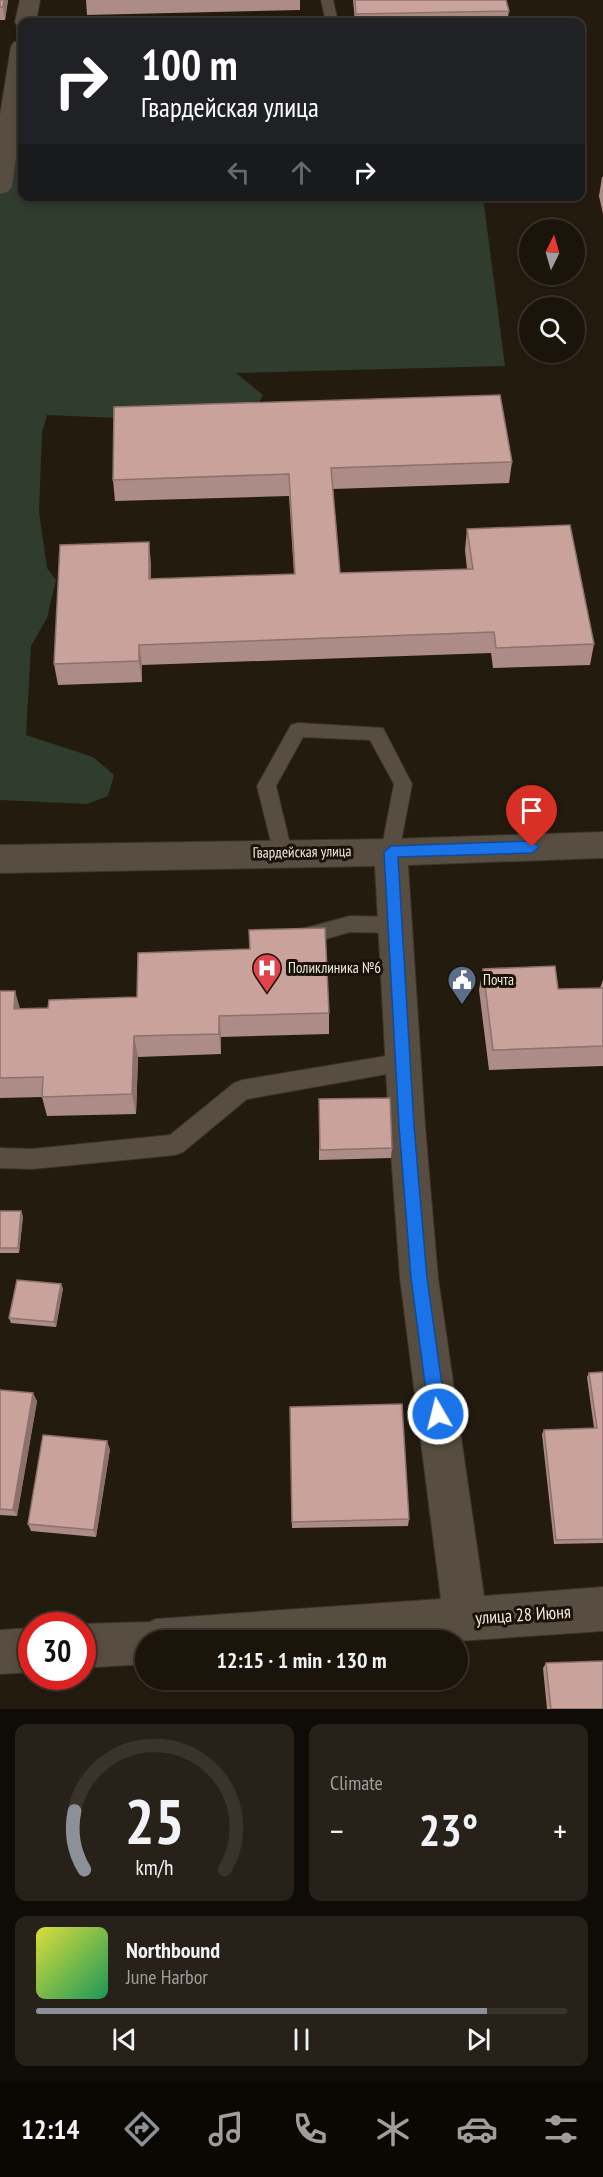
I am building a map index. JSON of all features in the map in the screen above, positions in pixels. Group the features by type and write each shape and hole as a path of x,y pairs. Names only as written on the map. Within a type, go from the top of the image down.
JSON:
{"street":[{"path":"28,18 30,0"},
{"path":"0,187 14,155 18,107"},
{"name":"Гвардейская улица","path":"0,859 282,852 391,852 603,845"},
{"path":"391,852 406,1126 419,1278 466,1619"},
{"name":"улица 28 Июня","path":"311,1630 603,1609"},
{"path":"96,1645 135,1643"},
{"path":"0,1652 18,1651"}],"lane":[{"path":"327,0 331,18"},
{"path":"282,852 266,786 298,730 376,733 403,784 391,852"},
{"path":"285,941 350,924 395,925"},
{"path":"0,1158 32,1159 175,1145 242,1090 404,1062"}],"green space":[{"path":"18,166 18,201 484,201 505,366 236,373 263,395 254,412 186,421 47,415 42,433 39,512 47,568 56,580 47,618 31,646 26,735 93,757 114,775 108,796 87,804 0,800 0,168"}],"building":[{"path":"0,0 4,0 3,7 0,7"},
{"path":"355,0 506,0 509,11 356,14"},
{"path":"500,395 512,462 331,468 340,573 473,569 467,529 570,525 594,644 496,648 494,632 139,645 139,661 54,664 60,545 149,542 149,579 295,574 289,474 113,480 114,407"},
{"path":"325,928 329,1013 219,1016 219,1034 134,1036 132,1094 42,1097 43,1077 0,1078 0,991 15,991 14,1009 48,1008 49,1000 137,997 138,953 250,949 249,930"},
{"path":"555,966 558,989 603,988 603,1046 493,1050 483,969"},
{"path":"390,1098 392,1148 320,1150 319,1099"},
{"path":"0,1211 21,1211 18,1248 0,1248"},
{"path":"17,1280 61,1284 54,1322 9,1318"},
{"path":"603,1372 603,1539 556,1540 544,1430 597,1428 589,1373"},
{"path":"0,1390 33,1393 13,1510 0,1509"},
{"path":"402,1404 409,1519 292,1522 290,1407"},
{"path":"43,1435 107,1441 94,1530 28,1524"},
{"path":"603,1661 603,1709 551,1709 546,1663"}],"place":[{"name":"Поликлиника №6","path":"267,994"},
{"name":"Почта","path":"462,1006"}],"route":[{"path":"438,1414 419,1278 406,1126 391,852 532,847"}]}
